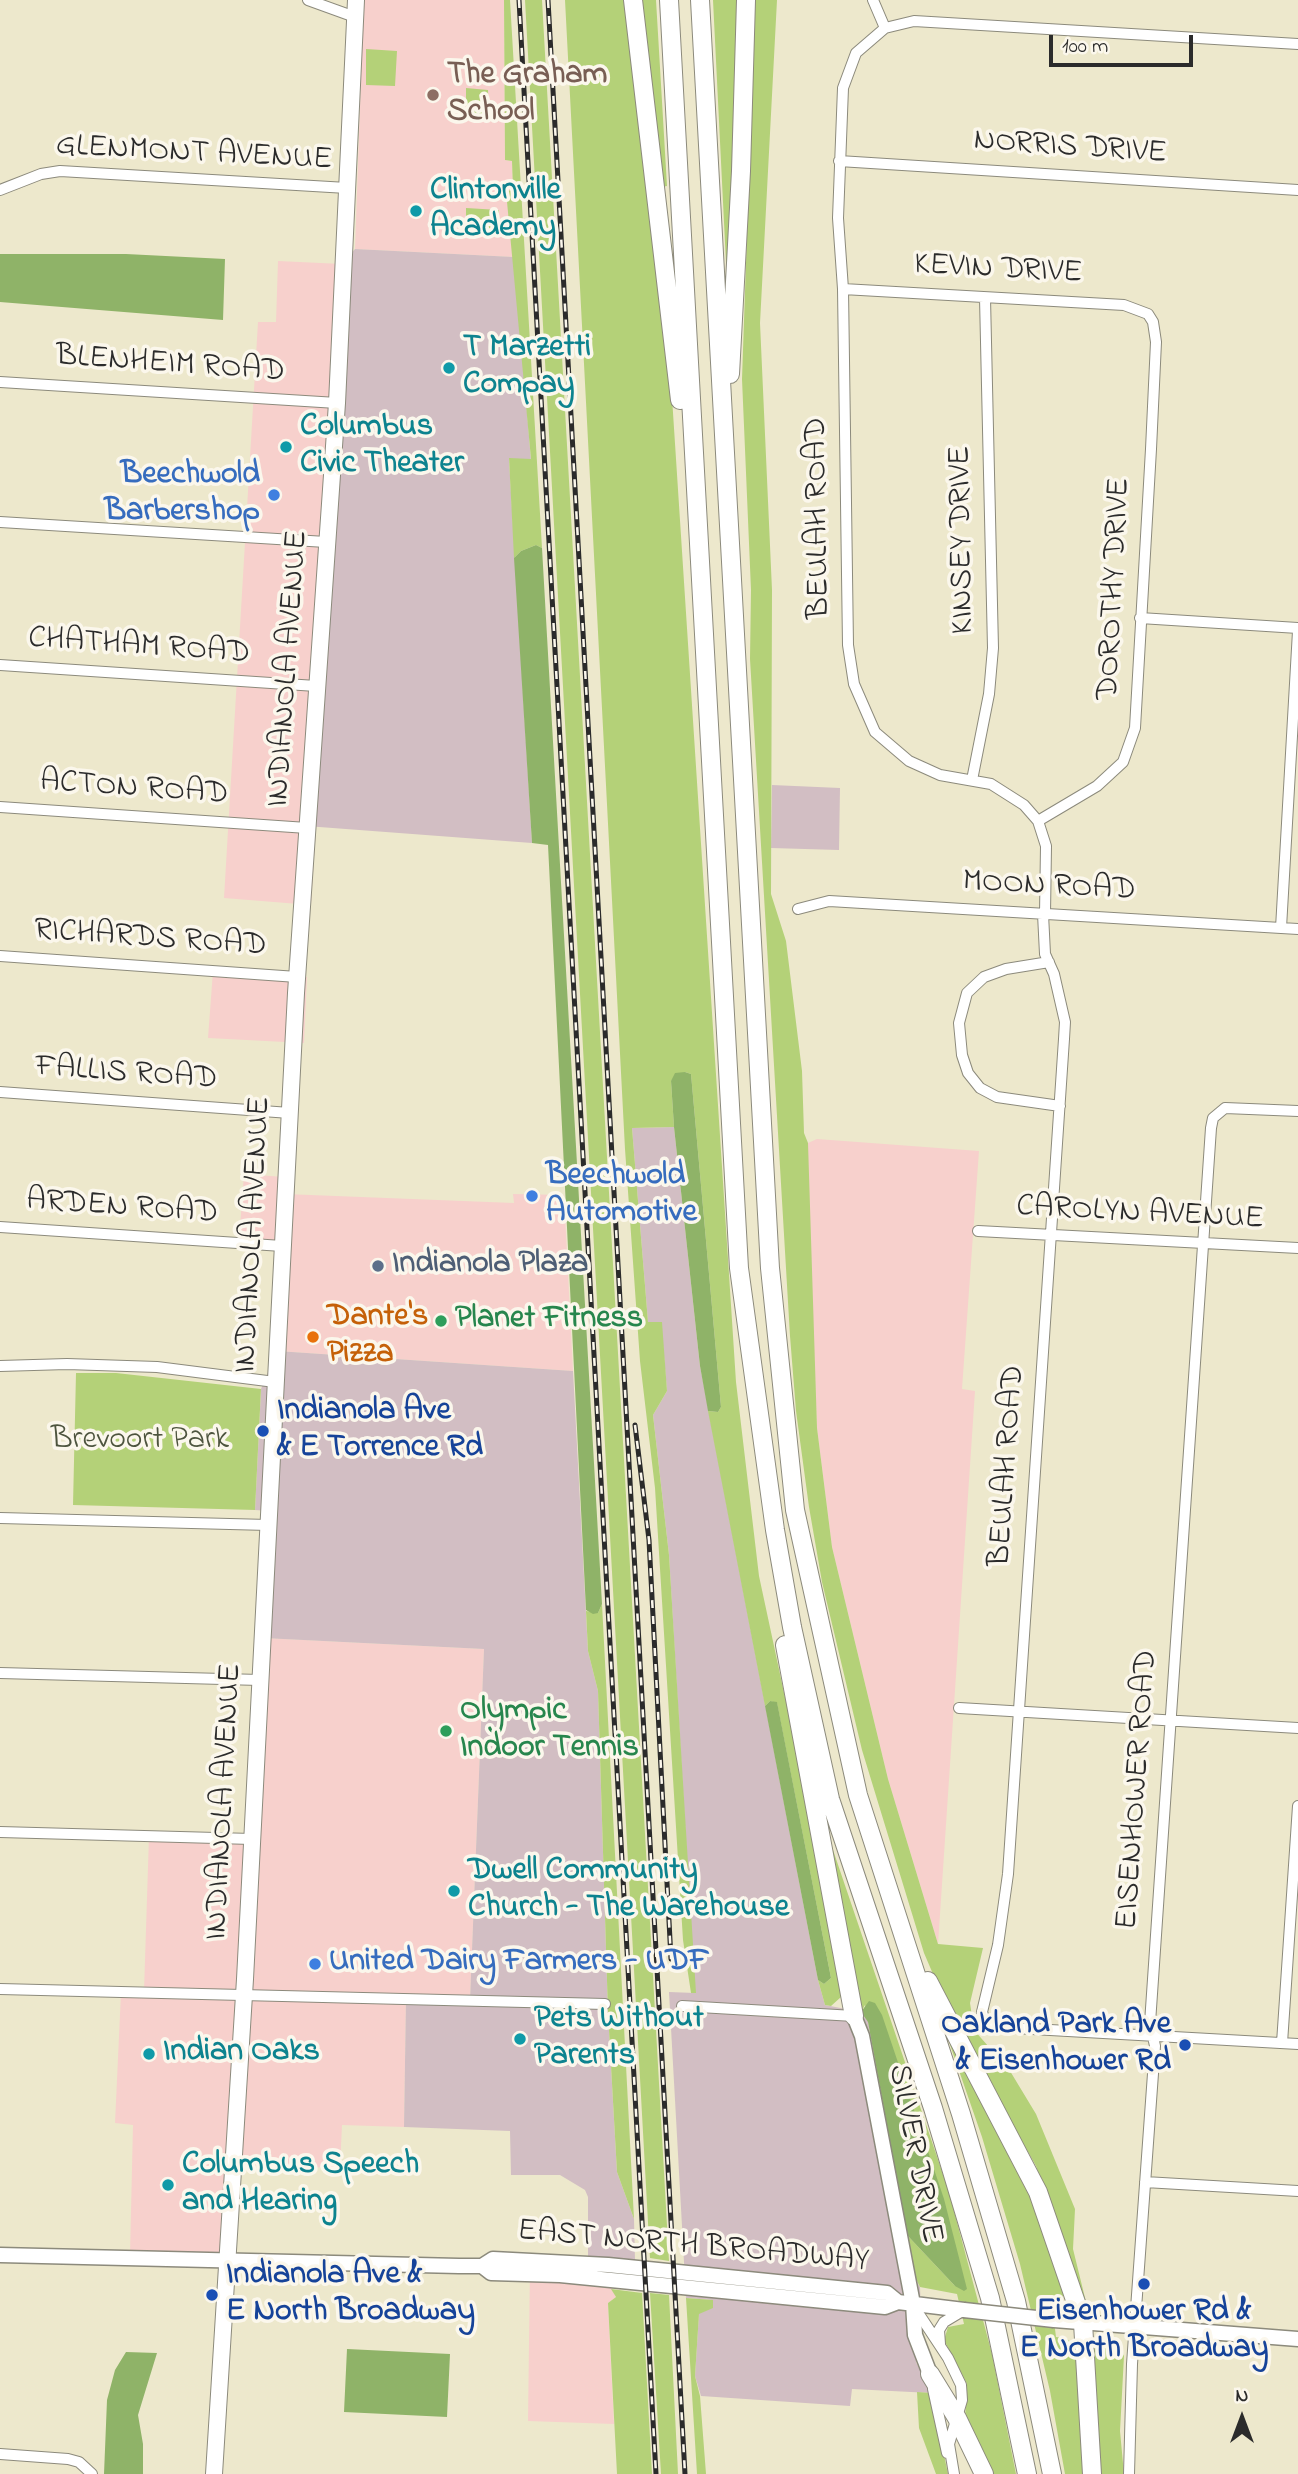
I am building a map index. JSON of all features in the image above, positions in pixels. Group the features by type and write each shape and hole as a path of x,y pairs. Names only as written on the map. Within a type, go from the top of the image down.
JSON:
{"highway":[{"path":"634,0 678,383 697,511"},
{"path":"669,0 739,1268 775,1530 792,1627 830,1799 933,2108 990,2298 1027,2474"},
{"path":"700,0 771,1268 795,1510 858,1795 1016,2301 1052,2474"},
{"path":"725,465 741,171 746,0"},
{"path":"775,1530 774,1573 793,1698 854,2016"},
{"path":"892,1901 954,2036 1038,2192 1083,2323 1092,2474"},
{"path":"930,2374 957,2418 984,2474"}],"main road":[{"name":"INDIANOLA AVENUE","path":"215,2474 244,1995 297,976 337,403 356,0"},
{"name":"SILVER DRIVE","path":"854,2016 862,2036 905,2303 930,2374"},
{"name":"EAST NORTH BROADWAY","path":"0,2255 482,2266 491,2273 573,2276 885,2307 905,2303 1135,2328 1298,2339"}],"street":[{"path":"308,0 355,17"},
{"path":"873,0 885,27 914,21 1298,44"},
{"name":"BEULAH ROAD","path":"885,27 856,53 843,88 839,161 848,645 854,684 870,722 890,747 921,768 940,775 972,780 1009,793 1038,821 1048,863 1044,914 1045,954 1065,1021 1008,1874 998,1945 982,2003 985,2021 997,2027 1152,2036"},
{"name":"NORRIS DRIVE","path":"839,161 1298,190"},
{"name":"GLENMONT AVENUE","path":"0,190 41,174 60,171 347,188"},
{"name":"KEVIN DRIVE","path":"843,289 1124,304 1148,314"},
{"name":"KINSEY DRIVE","path":"972,780 989,694 993,649 985,298"},
{"name":"DOROTHY DRIVE","path":"1038,821 1097,786 1123,762 1135,728 1156,342 1153,323 1148,314"},
{"name":"BLENHEIM ROAD","path":"0,382 337,403"},
{"path":"0,522 327,542"},
{"path":"1140,618 1298,629 1281,928"},
{"name":"CHATHAM ROAD","path":"0,666 316,686"},
{"name":"ACTON ROAD","path":"0,807 307,828"},
{"name":"MOON ROAD","path":"798,909 829,901 1298,929"},
{"name":"RICHARDS ROAD","path":"0,956 297,976"},
{"path":"1049,962 1006,969 984,977 967,993 959,1023 961,1055 968,1073 980,1088 997,1097 1060,1106"},
{"name":"FALLIS ROAD","path":"0,1092 290,1113"},
{"name":"EISENHOWER ROAD","path":"1129,2474 1135,2328 1154,2050 1150,2023 1211,1128 1219,1111 1231,1108 1298,1111"},
{"name":"ARDEN ROAD","path":"0,1227 282,1246"},
{"name":"CAROLYN AVENUE","path":"978,1231 1298,1248"},
{"path":"0,1366 67,1364 157,1367 275,1382"},
{"path":"0,1518 268,1525"},
{"path":"0,1673 260,1680"},
{"path":"959,1708 1298,1728"},
{"path":"1282,2043 1298,1806"},
{"path":"0,1832 252,1839"},
{"path":"0,1989 606,2004"},
{"path":"682,2006 854,2016"},
{"path":"1152,2036 1298,2044"},
{"path":"1145,2182 1298,2191"},
{"name":"SILVER DRIVE","path":"905,2303 941,2347 961,2385 957,2418 950,2444 950,2460"},
{"path":"941,2347 939,2330 944,2322 964,2310"},
{"name":"SILVER DRIVE","path":"930,2374 954,2474"},
{"path":"0,2454 68,2459 79,2462 92,2474"}],"shaded area":[{"path":"356,0 504,0 505,160 512,161 513,191 506,191 514,257 355,249 362,49 354,48"},
{"path":"355,249 514,257 531,460 509,459 532,843 306,826 342,264"},
{"path":"278,261 342,264 307,826 316,827 311,905 224,898 258,322 276,322"},
{"path":"772,785 840,788 839,850 771,848"},
{"path":"213,971 307,977 304,1043 208,1038"},
{"path":"674,1127 700,1366 818,1980 825,2005 861,2012 868,2021 915,2277 920,2287 922,2340 916,2362 931,2393 852,2389 850,2406 701,2396 695,2376 699,2313 712,2300 686,2298 669,1992 695,1993 669,1555 653,1415 667,1391 661,1322 648,1322 632,1128"},
{"path":"817,1139 979,1151 962,1389 975,1391 938,1944 888,1779 832,1547 817,1428 808,1207 808,1143"},
{"path":"244,1174 284,1177 281,1243 239,1240"},
{"name":"Indianola Plaza","path":"285,1194 514,1203 513,1194 564,1195 573,1371 277,1351"},
{"path":"277,1351 573,1371 588,1651 598,1691 608,2013 617,2172 634,2219 635,2261 588,2269 588,2197 585,2190 560,2175 511,2175 510,2131 404,2127 406,1998 470,2000 484,1649 263,1638 269,1511 255,1510 261,1389"},
{"path":"263,1638 484,1649 470,2000 406,1998 404,2127 342,2125 340,2168 234,2165 228,2257 130,2254 133,2125 115,2123 121,1993 144,1991 149,1836 252,1838"},
{"path":"530,2266 604,2271 616,2297 608,2303 614,2424 528,2421"}],"green space":[{"path":"504,0 510,0 542,548 536,545 521,551 514,558 509,458 531,459 506,191 513,190 512,161 505,160"},
{"path":"525,0 542,0 669,2261 650,2258"},
{"path":"565,0 625,0 671,382 736,1382 759,1576 801,1772 842,1990 841,1997 831,2006 825,2005 818,1980 824,1984 831,1978 777,1703 770,1701 765,1706 708,1411 718,1412 721,1407 691,1074 685,1072 671,1081 674,1127 632,1128 648,1322 662,1322 667,1391 653,1415 669,1555 696,1993 691,1993 683,1940 655,1488 640,1361 625,1149"},
{"path":"639,0 656,0 667,186 662,187"},
{"path":"713,0 739,0 727,283"},
{"path":"755,0 777,0 760,323 772,590 771,894 786,941 802,1071 804,1133 808,1143 817,1428 832,1547 888,1779 938,1944 983,1948 970,2003 974,2030 1010,2071 1036,2114 1075,2209 1073,2249 1087,2306 1081,2301 1036,2166 951,2016 924,1953 862,1750 822,1582 809,1507 796,1411 790,1336 750,659 751,590 742,379"},
{"path":"366,49 397,51 395,86 366,85"},
{"path":"466,88 488,90 489,118 466,117"},
{"path":"466,208 499,210 499,229 466,227"},
{"path":"0,254 126,254 225,259 223,320 0,302"},
{"path":"536,545 542,548 602,1604 598,1613 593,1614 586,1610 548,845 532,843 514,558 521,551"},
{"path":"675,1073 691,1074 721,1407 718,1412 708,1411 700,1366 674,1127 671,1081"},
{"name":"Brevoort Park","path":"76,1373 116,1373 261,1389 255,1510 73,1505"},
{"path":"602,1604 634,2219 617,2172 608,2013 598,1691 588,1651 586,1611 598,1613"},
{"path":"770,1701 777,1702 831,1978 824,1984 818,1980 765,1706"},
{"path":"829,1847 832,1847 949,2192 992,2354 1016,2474 991,2474 965,2419 967,2384 944,2340 948,2327 964,2324 957,2294 920,2287 915,2277 907,2235 955,2286 865,2005 861,2012"},
{"path":"869,2001 875,2003 882,2015 944,2199 967,2289 964,2291 955,2286 907,2235 868,2022 861,2012"},
{"path":"950,2038 1021,2166 1064,2292 1060,2305 1052,2305 1056,2337 1066,2338 1075,2346 1086,2474 1065,2474 1050,2391 1020,2264 982,2137 948,2039"},
{"path":"611,2289 642,2293 652,2474 617,2474 608,2303 616,2297"},
{"path":"650,2293 669,2295 678,2474 661,2474"},
{"path":"686,2298 713,2300 713,2308 699,2314 695,2376 700,2396 706,2474 697,2474"},
{"path":"1101,2343 1118,2344 1124,2356 1120,2431 1124,2474 1100,2474 1092,2351"},
{"path":"347,2349 450,2354 447,2417 344,2412"},
{"path":"126,2352 157,2353 138,2415 143,2444 143,2474 104,2474 107,2400 115,2370"},
{"path":"917,2392 931,2393 948,2474 936,2474 919,2428"}],"railway":[{"path":"519,0 656,2474"},
{"path":"548,0 685,2474"},
{"path":"635,1425 649,1540 671,1959"}],"place":[{"name":"The Graham School","path":"433,95"},
{"name":"Clintonville Academy","path":"416,211"},
{"name":"T Marzetti Compay","path":"449,368"},
{"name":"Columbus Civic Theater","path":"286,447"},
{"name":"Beechwold Barbershop","path":"274,495"},
{"name":"Beechwold Automotive","path":"532,1196"},
{"name":"Indianola Plaza","path":"378,1266"},
{"name":"Planet Fitness","path":"441,1321"},
{"name":"Dante's Pizza","path":"313,1337"},
{"name":"Indianola Ave & E Torrence Rd","path":"263,1431"},
{"name":"Olympic Indoor Tennis","path":"446,1731"},
{"name":"Dwell Community Church - The Warehouse","path":"454,1891"},
{"name":"United Dairy Farmers - UDF","path":"315,1964"},
{"name":"Pets Without Parents","path":"520,2039"},
{"name":"Oakland Park Ave & Eisenhower Rd","path":"1185,2045"},
{"name":"Indian Oaks","path":"149,2054"},
{"name":"Columbus Speech and Hearing","path":"168,2185"},
{"name":"Eisenhower Rd & E North Broadway","path":"1144,2284"},
{"name":"Indianola Ave & E North Broadway","path":"212,2295"}]}
